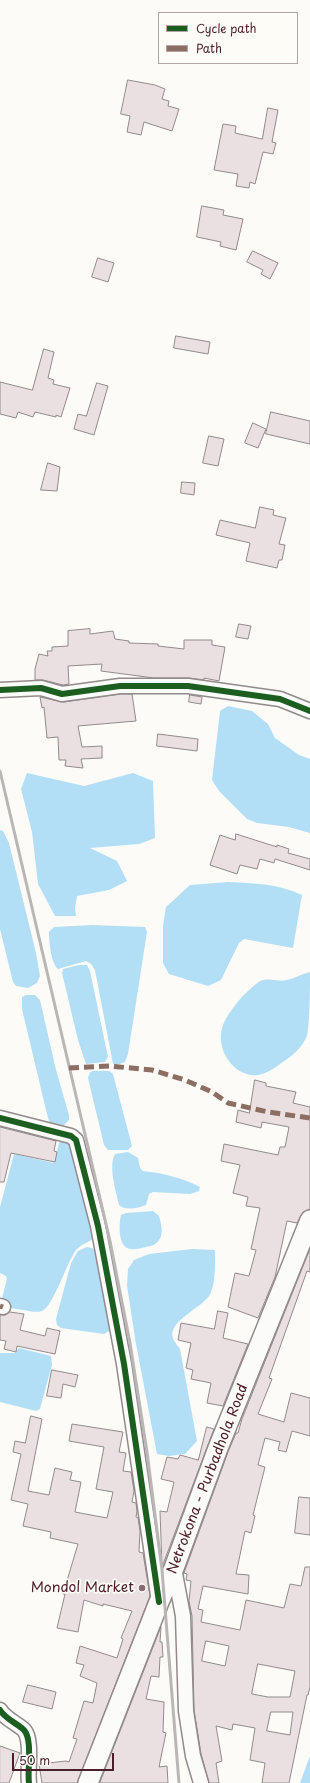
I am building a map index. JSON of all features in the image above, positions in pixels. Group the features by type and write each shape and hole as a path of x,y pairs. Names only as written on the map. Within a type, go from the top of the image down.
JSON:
{"main road":[{"name":"Netrokona - Purbadhola Road","path":"88,1783 159,1602 174,1568 218,1448 310,1220"}],"street":[{"path":"0,690 41,688 62,694 120,686 188,686 280,699 310,711"},
{"path":"0,1118 71,1136 76,1140 98,1226 124,1364 159,1602"},
{"path":"174,1568 183,1616 186,1711 193,1756 201,1783"},
{"path":"0,1710 2,1715 26,1732 28,1740 29,1783"}],"water":[{"path":"228,706 252,711 268,724 275,738 299,755 310,759 310,833 289,827 257,823 247,819 219,791 212,780 220,711"},
{"path":"27,773 84,786 133,773 153,781 155,838 139,844 90,848 117,861 127,881 109,890 77,896 75,908 76,916 55,916 38,884 32,832 21,789"},
{"path":"0,830 3,831 9,843 36,953 40,976 37,983 28,988 16,986 13,982 0,929"},
{"path":"228,882 275,886 302,895 293,948 244,939 239,943 221,980 208,986 169,974 163,963 163,926 166,907 190,885"},
{"path":"92,925 145,927 147,932 128,1054 125,1062 117,1065 113,1064 95,970 91,964 86,961 58,969 54,962 49,941 49,932 54,927"},
{"path":"79,965 87,965 90,971 108,1057 105,1062 86,1064 78,1040 62,973 63,969"},
{"path":"310,972 309,1013 307,1036 305,1040 292,1055 269,1071 251,1075 240,1071 229,1061 222,1047 221,1032 229,1014 242,997 260,981 267,979 287,980"},
{"path":"26,995 35,995 40,1000 56,1070 69,1115 69,1120 62,1127 53,1126 49,1121 46,1110 22,1009 22,997"},
{"path":"109,1071 113,1074 132,1146 128,1150 108,1150 104,1145 88,1078 90,1072"},
{"path":"62,1140 65,1140 72,1145 96,1236 76,1250 51,1301 46,1308 38,1312 11,1308 1,1302 7,1279 6,1276 0,1273 0,1207 14,1154 54,1163 59,1143"},
{"path":"128,1152 138,1158 140,1168 143,1171 187,1181 200,1187 199,1191 190,1194 153,1192 149,1194 146,1205 132,1208 122,1207 119,1205 112,1172 112,1165 115,1154"},
{"path":"153,1211 159,1216 161,1222 162,1232 161,1238 158,1242 150,1246 134,1249 129,1249 124,1246 120,1228 121,1215 126,1213"},
{"path":"87,1247 92,1248 97,1253 110,1327 109,1331 104,1334 61,1328 57,1325 56,1319 71,1263 78,1251"},
{"path":"192,1249 215,1250 215,1274 213,1286 209,1296 180,1321 172,1332 175,1342 180,1349 197,1441 185,1454 169,1456 157,1454 136,1344 127,1286 128,1269 134,1260 149,1254"},
{"path":"19,1348 51,1356 52,1365 40,1409 36,1411 0,1402 0,1353 15,1353"},
{"path":"310,1756 310,1783 300,1783"}],"building":[{"path":"128,80 155,85 165,89 162,99 169,101 168,106 179,109 172,131 144,122 141,135 127,132 130,116 121,114"},
{"path":"268,108 278,110 272,142 276,143 273,154 263,152 255,184 250,182 249,188 236,186 238,174 214,170 223,124 236,126 235,133 262,139"},
{"path":"202,206 224,210 223,215 243,219 236,250 220,246 221,242 197,237"},
{"path":"253,251 278,263 270,279 261,274 263,270 247,262"},
{"path":"98,258 114,263 108,282 92,277"},
{"path":"176,336 210,342 208,354 174,348"},
{"path":"44,349 54,352 48,378 54,380 53,384 70,388 61,417 35,412 33,417 18,412 16,418 0,414 0,382 32,390"},
{"path":"97,383 108,386 94,435 74,429 78,414 86,416"},
{"path":"271,412 310,421 310,444 266,434"},
{"path":"253,423 266,429 258,448 245,443"},
{"path":"209,436 224,439 218,466 203,463"},
{"path":"48,463 60,467 57,491 41,490"},
{"path":"182,482 195,483 194,495 181,493"},
{"path":"260,507 274,510 273,515 286,518 279,544 285,545 282,560 279,560 277,568 246,561 250,543 216,535 220,520 255,528"},
{"path":"239,624 251,626 248,639 236,637"},
{"path":"90,629 90,634 113,631 115,639 129,641 129,643 158,644 158,646 184,649 184,640 212,640 212,645 225,647 219,681 204,678 204,680 188,678 154,678 101,671 102,664 68,666 69,684 63,685 43,680 35,680 35,669 39,654 48,656 47,651 52,651 52,647 68,646 68,631"},
{"path":"121,694 132,694 136,721 78,726 82,747 102,746 102,758 81,759 83,768 65,766 66,760 59,760 58,737 47,738 44,707 42,708 40,697 63,702"},
{"path":"190,695 202,697 201,704 189,702"},
{"path":"158,734 198,739 197,751 157,746"},
{"path":"236,834 277,847 277,845 289,849 288,853 310,859 310,870 275,859 274,863 260,859 257,869 240,865 237,874 210,865 220,835 235,840"},
{"path":"255,1080 266,1083 266,1086 296,1092 293,1103 310,1107 310,1209 303,1212 297,1223 287,1221 275,1277 258,1318 228,1307 235,1273 249,1276 256,1250 251,1249 260,1208 246,1206 248,1197 233,1193 240,1165 221,1161 224,1144 278,1155 280,1147 285,1147 289,1127 262,1122 261,1128 236,1122 238,1110 249,1113"},
{"path":"0,1127 56,1141 54,1151 57,1152 55,1162 11,1153 4,1182 0,1182"},
{"path":"310,1249 310,1272 307,1271 269,1378 272,1379 258,1414 284,1422 291,1393 310,1398 310,1436 292,1431 286,1452 278,1450 280,1442 265,1438 258,1465 265,1467 253,1515 255,1516 251,1533 245,1531 236,1574 249,1575 248,1594 203,1586 198,1609 203,1610 201,1622 240,1630 246,1600 284,1608 290,1584 301,1586 305,1567 310,1567 310,1687 307,1695 289,1783 262,1783 265,1763 250,1760 255,1728 233,1724 232,1730 216,1726 222,1761 216,1763 219,1783 209,1783 201,1754 194,1710 192,1616 189,1601 191,1581 186,1580 187,1574 184,1573 228,1452 236,1433 238,1433 242,1419","holes":["206,1641 229,1646 225,1666 202,1661","258,1664 295,1671 290,1697 268,1697 252,1694","271,1712 293,1712 290,1735 267,1731"]},
{"path":"218,1311 228,1313 223,1338 248,1344 223,1406 207,1403 211,1383 191,1379 193,1370 186,1368 191,1343 178,1340 181,1323 214,1329"},
{"path":"10,1312 24,1314 20,1330 45,1336 47,1328 60,1331 55,1354 17,1346 16,1352 4,1349 6,1341 0,1340 0,1315 5,1315"},
{"path":"52,1370 78,1375 75,1387 63,1384 61,1398 47,1396"},
{"path":"31,1416 42,1419 28,1491 49,1495 55,1468 72,1472 70,1480 81,1482 75,1512 107,1518 113,1492 96,1489 104,1447 69,1441 72,1424 123,1432 119,1452 126,1453 123,1471 131,1472 134,1491 132,1502 136,1503 136,1517 138,1518 140,1531 139,1552 143,1553 150,1596 77,1783 42,1783 39,1764 69,1762 77,1739 73,1738 84,1701 93,1703 97,1683 80,1676 84,1665 76,1663 80,1646 117,1658 123,1639 121,1638 132,1611 103,1604 103,1606 84,1600 78,1632 57,1628 65,1594 63,1594 78,1544 50,1538 51,1532 23,1526 28,1504 11,1500 21,1454 13,1452 15,1441 25,1443"},
{"path":"207,1427 214,1429 162,1567 160,1511 167,1512 174,1482 161,1479 167,1457 178,1459 180,1455 198,1460"},
{"path":"299,1497 310,1498 310,1535 295,1533"},
{"path":"161,1627 160,1642 162,1642 163,1657 160,1657 159,1677 151,1676 146,1699 164,1702 163,1732 166,1733 159,1767 167,1766 168,1783 100,1783"},
{"path":"28,1685 56,1692 52,1709 23,1702"},
{"path":"0,1746 20,1753 9,1783 0,1783"}],"railway":[{"path":"0,771 110,1241 130,1343 147,1452 162,1570 179,1783"}],"marked path":[{"path":"69,1068 109,1066 152,1070 185,1080 212,1092 228,1103 268,1112 310,1118"}],"cycle path":[{"path":"0,690 41,688 62,694 120,686 188,686 280,699 310,711"},
{"path":"0,1118 71,1136 76,1140 98,1226 124,1364 159,1602"},
{"path":"0,1710 5,1716 24,1730 27,1735 29,1748 29,1783"}],"place":[{"name":"Mondol Market","path":"142,1588"}]}
